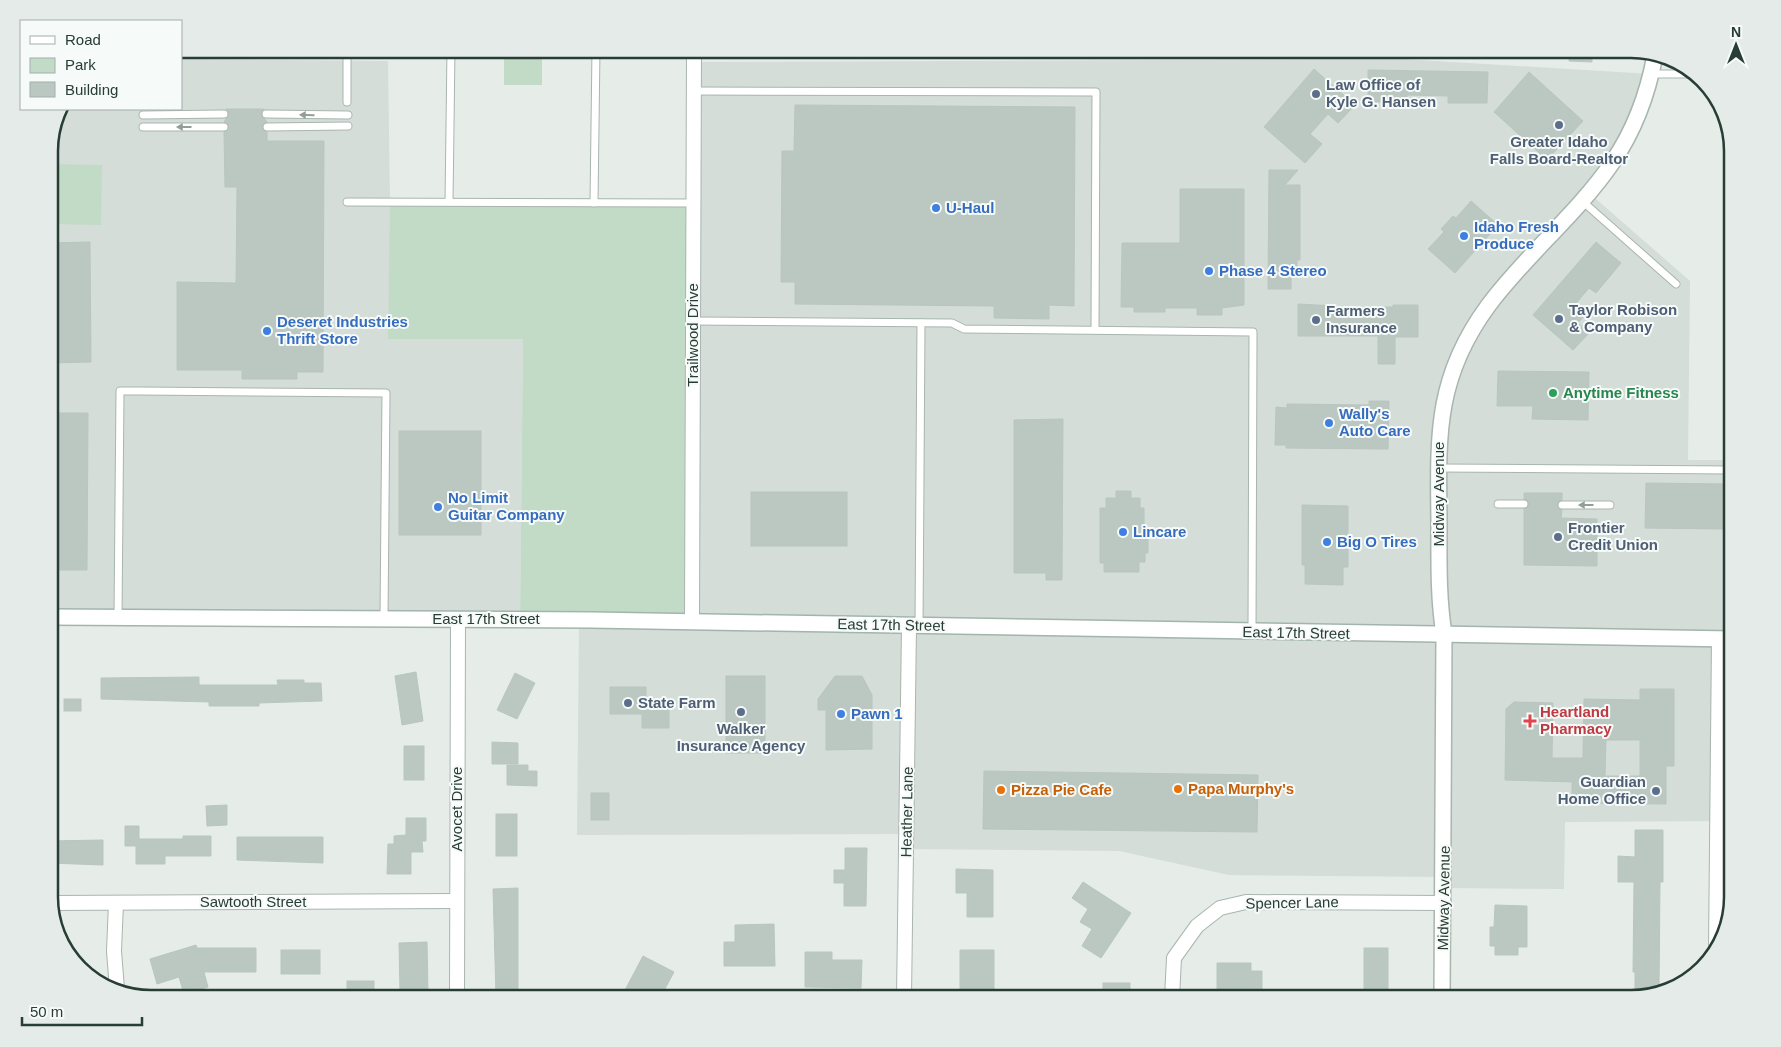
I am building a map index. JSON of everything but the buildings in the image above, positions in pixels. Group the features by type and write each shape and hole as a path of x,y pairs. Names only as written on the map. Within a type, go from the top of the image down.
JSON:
{"main road":[{"name":"Midway Avenue","path":"1442,989 1444,634 1439,602 1438,468 1438,436 1442,407 1453,366 1468,337 1488,306 1612,164 1637,119 1654,61"},
{"name":"East 17th Street","path":"58,617 692,621 1724,639"}],"street":[{"name":"Trailwood Drive","path":"692,621 694,58"},
{"name":"Avocet Drive","path":"457,989 458,619"},
{"name":"Heather Lane","path":"904,989 914,626"},
{"path":"1717,930 1724,709"},
{"name":"Sawtooth Street","path":"58,903 456,901"},
{"name":"Spencer Lane","path":"1172,989 1174,958 1197,926 1220,908 1246,902 1444,902"},
{"path":"116,903 114,951 116,982"}],"lane":[{"path":"347,58 347,102"},
{"path":"449,202 452,58"},
{"path":"594,203 596,58"},
{"path":"1651,74 1683,74"},
{"path":"694,91 1096,92 1095,330"},
{"path":"143,115 224,114"},
{"path":"266,114 348,115"},
{"path":"267,127 348,126"},
{"path":"143,127 224,127"},
{"path":"1581,200 1676,284"},
{"path":"347,202 693,203"},
{"path":"693,321 952,323 964,330 1253,332 1252,632"},
{"path":"914,626 920,322"},
{"path":"118,618 120,391 140,391 386,393 384,619"},
{"path":"1438,468 1723,470"},
{"path":"1498,504 1524,504"},
{"path":"1562,505 1610,505"}],"shaded area":[{"path":"182,59 388,61 390,202 523,339 520,620 58,617 58,139 67,110 182,110"},
{"path":"1403,59 1651,74 1637,119 1588,192 1690,281 1688,460 1723,460 1724,821 1565,822 1564,889 1444,888 1444,877 1229,875 1119,851 906,849 906,834 577,835 579,620 691,621 694,62"}],"green space":[{"path":"504,58 542,58 542,85 504,85"},
{"path":"58,164 102,165 101,225 58,224"},
{"path":"390,202 693,203 692,621 520,620 523,339 388,339"}],"place":[{"name":"Law Office of Kyle G. Hansen","path":"1316,94"},
{"name":"Greater Idaho Falls Board-Realtor","path":"1559,125"},
{"name":"U-Haul","path":"936,208"},
{"name":"Idaho Fresh Produce","path":"1464,236"},
{"name":"Phase 4 Stereo","path":"1209,271"},
{"name":"Taylor Robison & Company","path":"1559,319"},
{"name":"Farmers Insurance","path":"1316,320"},
{"name":"Deseret Industries Thrift Store","path":"267,331"},
{"name":"Anytime Fitness","path":"1553,393"},
{"name":"Wally's Auto Care","path":"1329,423"},
{"name":"No Limit Guitar Company","path":"438,507"},
{"name":"Lincare","path":"1123,532"},
{"name":"Frontier Credit Union","path":"1558,537"},
{"name":"Big O Tires","path":"1327,542"},
{"name":"State Farm","path":"628,703"},
{"name":"Walker Insurance Agency","path":"741,712"},
{"name":"Pawn 1","path":"841,714"},
{"name":"Heartland Pharmacy","path":"1530,721"},
{"name":"Papa Murphy's","path":"1178,789"},
{"name":"Pizza Pie Cafe","path":"1001,790"},
{"name":"Guardian Home Office","path":"1656,791"}]}
